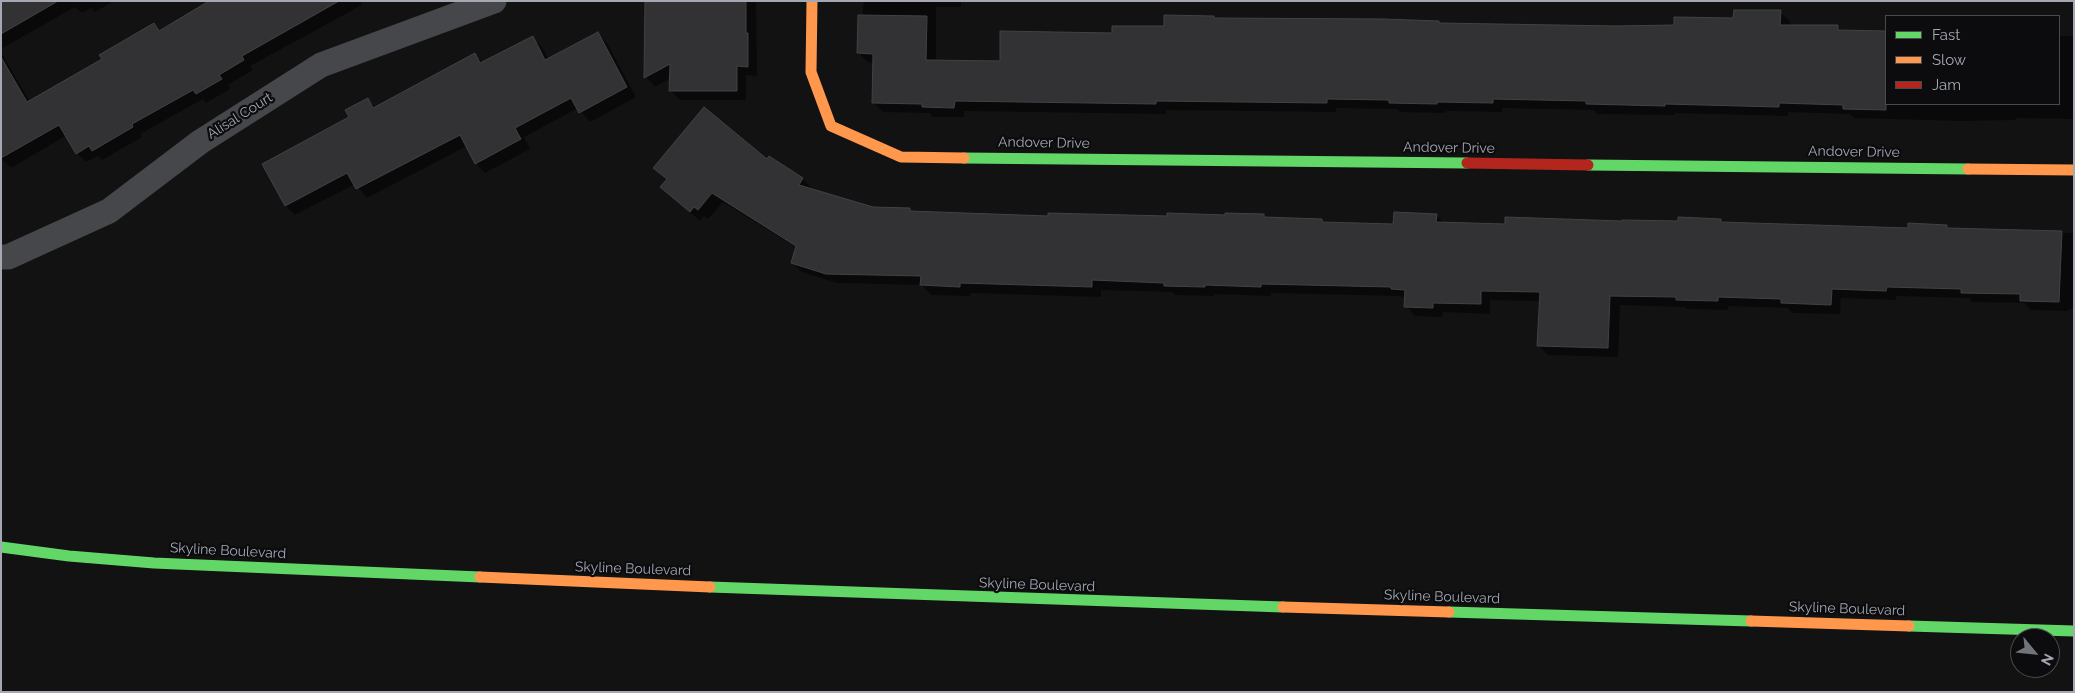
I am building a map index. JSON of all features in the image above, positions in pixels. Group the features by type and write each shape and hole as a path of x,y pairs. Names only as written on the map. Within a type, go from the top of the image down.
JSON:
{"main road":[{"name":"Andover Drive","path":"812,1 811,72 831,126 901,157 2074,170"},
{"name":"Skyline Boulevard","path":"1,547 69,556 154,563 855,593 2074,631"}],"street":[{"name":"Alisal Court","path":"1,257 8,257 109,211 200,142 321,65 494,1"}],"building":[{"path":"1,1 58,1 1,34"},
{"path":"209,1 339,1 242,56 244,60 219,75 222,79 196,94 193,90 132,124 133,127 92,151 89,146 76,154 59,125 1,158 1,57 27,102 102,59 99,55 154,23 159,31"},
{"path":"645,1 746,1 748,67 737,66 737,91 669,91 670,64 644,78"},
{"path":"1734,10 1781,10 1780,25 1838,25 1838,30 1885,31 1886,110 1843,109 1843,105 1779,103 1779,107 1665,104 1665,106 1586,104 1586,101 1493,99 1493,103 1437,102 1437,104 1389,103 1389,100 1327,99 1327,103 1156,101 1156,104 955,101 954,108 922,107 922,104 872,103 873,54 857,53 858,15 927,16 926,60 1000,61 1000,31 1112,33 1112,26 1164,26 1164,15 1214,16 1214,18 1383,19 1439,21 1439,23 1616,26 1674,25 1674,17 1733,18"},
{"path":"598,32 627,87 579,113 571,98 515,128 521,139 475,164 460,135 356,189 347,173 285,206 262,164 349,117 345,110 368,98 373,108 475,53 480,63 533,36 545,60"},
{"path":"704,107 767,159 769,156 803,178 799,185 873,207 910,208 910,211 1048,216 1048,213 1167,216 1167,213 1264,214 1264,217 1322,219 1322,222 1393,224 1394,212 1437,214 1436,222 1505,224 1505,217 1678,221 1678,217 1721,219 1721,222 1908,228 1908,223 1947,225 1947,228 2062,231 2059,302 2020,301 2020,294 1961,293 1961,289 1887,287 1886,291 1832,289 1831,305 1781,303 1781,299 1718,297 1718,301 1676,300 1676,297 1610,296 1608,348 1537,346 1540,292 1481,291 1481,304 1433,303 1433,308 1404,307 1405,290 1391,289 1391,287 1261,284 1261,287 1205,285 1205,287 1164,286 1164,283 1092,280 1092,287 960,283 960,287 920,285 921,276 826,274 791,263 796,246 712,193 698,210 694,207 690,212 660,187 667,179 653,168"}],"traffic: fast":[{"path":"964,158 1467,163"},
{"path":"1588,165 1968,169"},
{"path":"1,547 69,556 154,563 480,577"},
{"path":"710,587 1283,607"},
{"path":"1449,612 1751,621"},
{"path":"1909,626 2074,631"}],"traffic: slow":[{"path":"812,1 811,72 831,126 901,157 964,158"},
{"path":"1968,169 2074,170"},
{"path":"480,577 710,587"},
{"path":"1283,607 1449,612"},
{"path":"1751,621 1909,626"}],"traffic: jam":[{"path":"1467,163 1588,165"}]}
